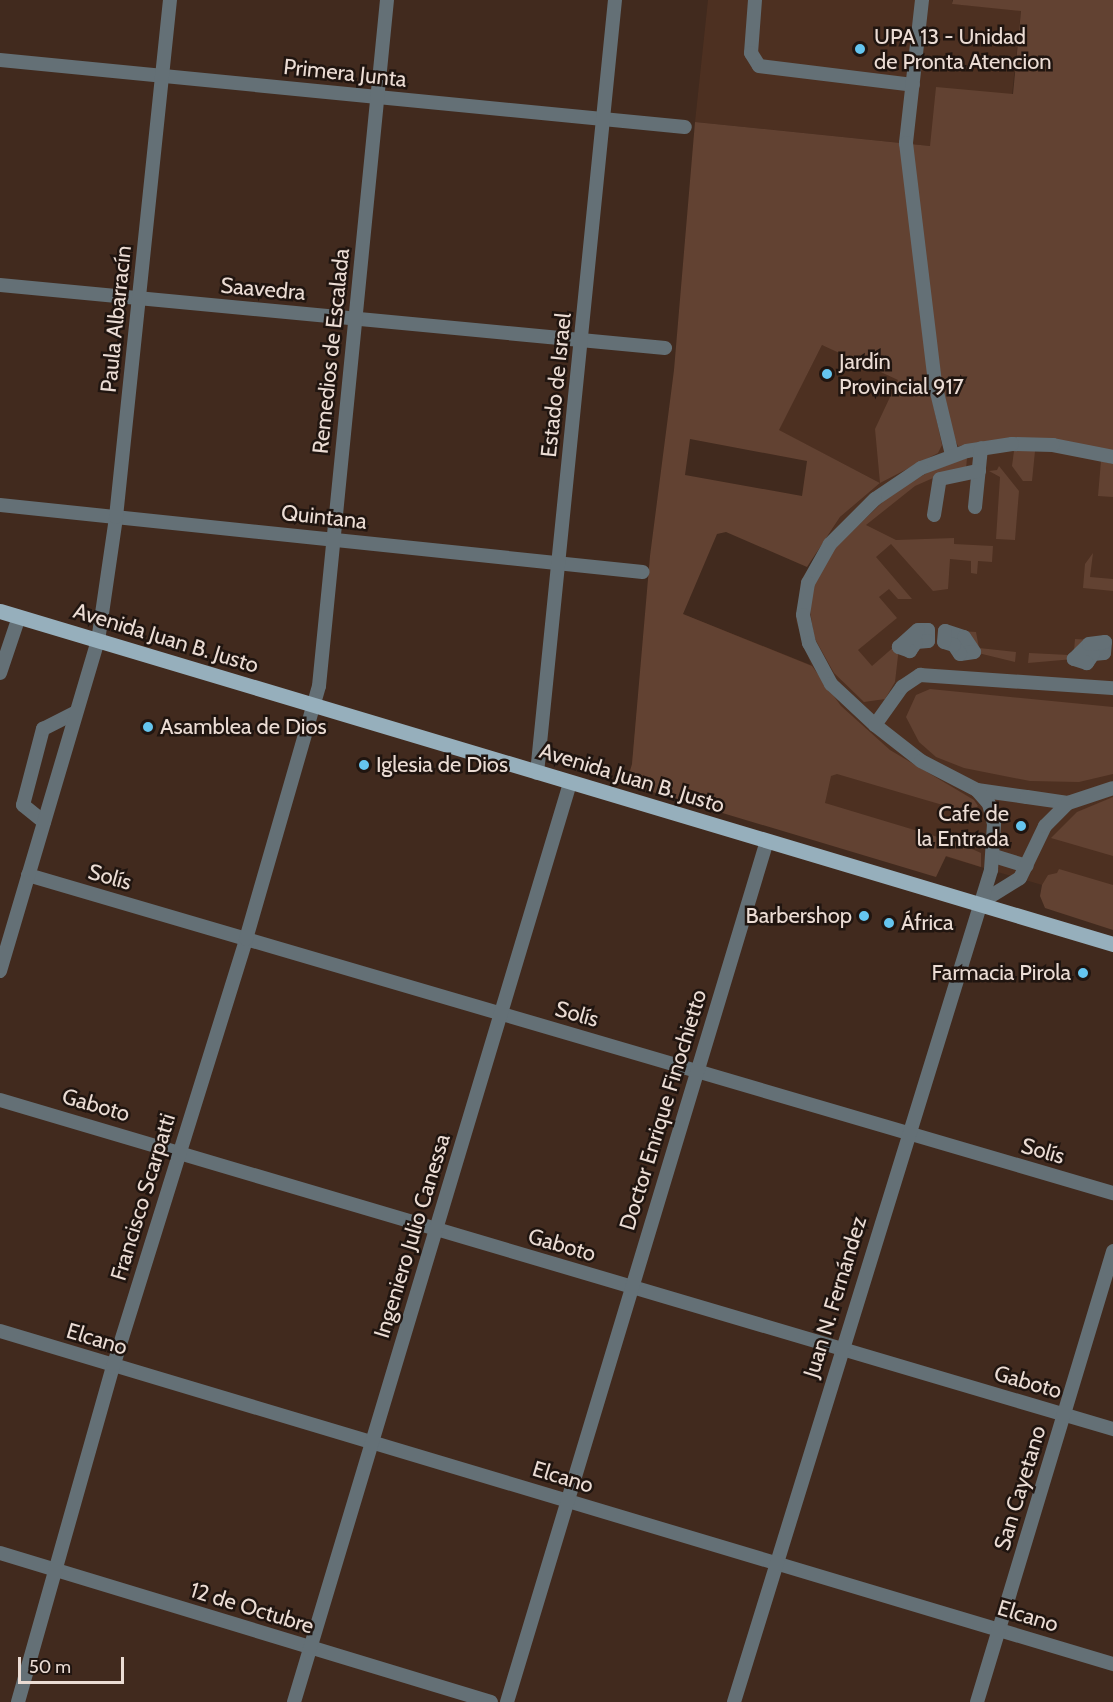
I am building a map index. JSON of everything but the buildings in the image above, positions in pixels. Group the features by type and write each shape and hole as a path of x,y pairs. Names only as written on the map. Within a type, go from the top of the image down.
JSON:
{"main road":[{"name":"Avenida Juan B. Justo","path":"0,611 1113,945"}],"street":[{"name":"Paula Albarracín","path":"0,971 98,641 116,517 170,0"},
{"name":"Remedios de Escalada","path":"314,706 319,686 387,0"},
{"name":"Estado de Israel","path":"537,773 615,0"},
{"path":"755,0 751,53 759,66 913,85"},
{"path":"922,0 906,143 935,384 952,455"},
{"name":"Primera Junta","path":"0,60 685,127"},
{"name":"Saavedra","path":"0,285 665,348"},
{"path":"1068,803 977,790 921,761 874,725 831,684 813,652 803,615 808,583 830,544 857,514 907,476 952,455 981,448 1032,443 1113,457"},
{"path":"975,507 981,448"},
{"path":"934,515 940,479 979,471"},
{"name":"Quintana","path":"0,505 643,572"},
{"path":"0,673 19,617"},
{"path":"904,649 913,638 944,637 957,640 967,653"},
{"path":"1080,662 1086,663 1093,654 1104,653 1109,648"},
{"path":"874,725 902,687 920,675 1113,688"},
{"name":"Francisco Scarpatti","path":"18,1702 113,1367 246,939 314,706"},
{"path":"44,822 23,805 43,729 76,712"},
{"name":"Ingeniero Julio Canessa","path":"294,1702 570,783"},
{"path":"978,904 1020,878 1045,826 1068,803 1113,788"},
{"name":"Juan N. Fernández","path":"734,1702 994,856 996,838 992,813 977,790"},
{"name":"Doctor Enrique Finochietto","path":"507,1702 766,841"},
{"path":"994,856 1027,866"},
{"name":"Solís","path":"28,875 1113,1193"},
{"name":"Gaboto","path":"0,1100 179,1150 436,1230 1113,1429"},
{"name":"San Cayetano","path":"977,1702 1113,1251"},
{"name":"Elcano","path":"0,1330 113,1367 373,1440 568,1501 1113,1664"},
{"name":"12 de Octubre","path":"0,1553 491,1702"}],"shaded area":[{"name":"UPA 13 - Unidad de Pronta Atencion","path":"708,0 952,0 953,4 1021,10 1012,95 930,146 695,122"},
{"path":"953,0 1113,0 1113,452 1068,442 958,446 929,385 942,445 938,453 880,483 840,517 807,567 726,532 717,534 683,614 812,666 841,706 890,750 974,800 978,806 970,813 837,774 831,776 825,803 961,844 981,853 981,867 946,856 936,877 626,784 632,764 650,556 674,370 695,122 930,146 936,87 1013,94 1021,11 952,4","holes":["822,345 898,380 875,429 880,483 779,430","690,439 807,461 802,496 685,475"]},
{"path":"822,345 1113,401 1113,906 632,764 647,600 811,665 796,621 801,580 840,517 880,483 778,430"},
{"path":"1014,451 1035,451 1032,481 1023,481 1012,466"},
{"path":"967,458 966,469 949,471 915,486 866,525 896,540 954,538 954,544 993,546 992,562 978,561 977,574 971,573 971,561 950,559 948,589 933,591 891,544 876,557 912,599 898,599 889,589 879,597 897,618 858,650 872,666 904,638 899,647 895,682 885,699 864,702 834,673 814,637 810,610 814,584 834,549 891,494 932,470"},
{"path":"1101,461 1113,464 1113,497 1098,496"},
{"path":"999,466 1019,491 1015,540 996,539 1000,477 989,471 997,470"},
{"path":"1093,553 1090,577 1113,579 1113,591 1083,588 1085,564"},
{"path":"945,630 976,632 979,648 1016,652 1015,662 974,652"},
{"path":"1075,639 1105,641 1074,659 1028,663 1029,653 1069,655 1074,651"},
{"path":"930,689 1113,707 1113,774 1079,782 1030,781 964,768 936,757 919,742 906,717 916,695"},
{"path":"1113,797 1113,856 1051,838 1077,812"},
{"path":"1059,869 1113,885 1113,930 1045,908 1040,896 1042,885 1048,875 1057,873"}],"place":[{"name":"UPA 13 - Unidad de Pronta Atencion","path":"860,49"},
{"name":"Jardín Provincial 917","path":"827,374"},
{"name":"Asamblea de Dios","path":"148,727"},
{"name":"Iglesia de Dios","path":"364,765"},
{"name":"Cafe de la Entrada","path":"1021,826"},
{"name":"Barbershop","path":"864,916"},
{"name":"África","path":"889,923"},
{"name":"Farmacia Pirola","path":"1083,973"}]}
